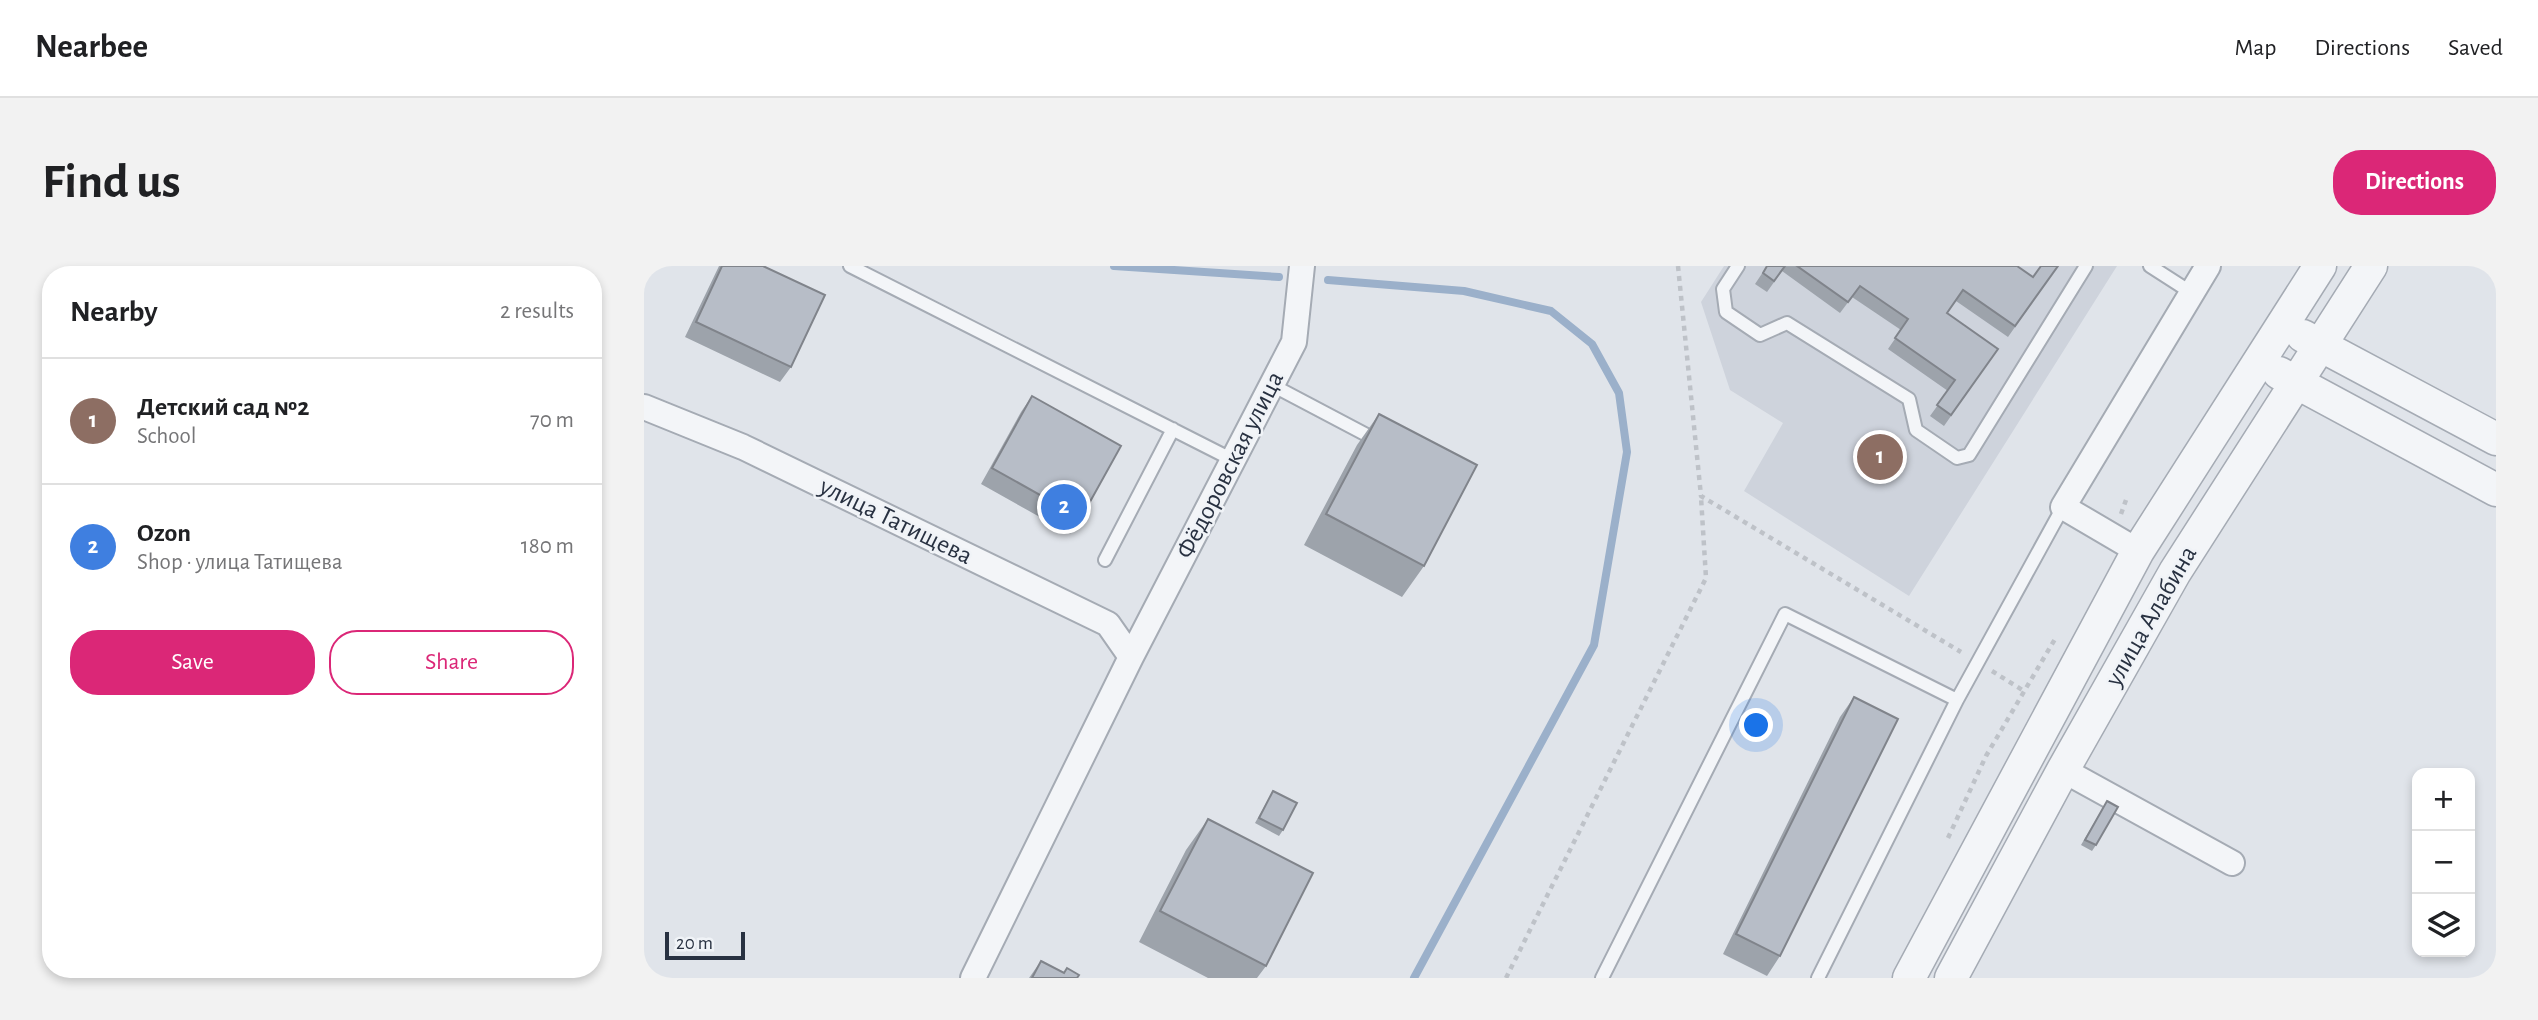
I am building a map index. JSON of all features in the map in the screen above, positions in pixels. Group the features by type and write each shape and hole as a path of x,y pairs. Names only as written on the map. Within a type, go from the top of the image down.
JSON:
{"street":[{"name":"Фёдоровская улица","path":"973,978 1131,657 1294,342 1302,266"},
{"path":"2138,551 2063,507 2208,266"},
{"path":"1909,978 2138,551 2320,266"},
{"name":"улица Алабина","path":"1951,978 2063,770 2175,572 2371,266"},
{"path":"2282,325 2496,439"},
{"path":"2259,362 2496,489"},
{"name":"улица Татищева","path":"644,407 743,447 1108,624 1131,657"},
{"path":"2063,770 2232,863"}],"lane":[{"path":"850,266 1233,460"},
{"path":"1738,266 1723,289 1726,312 1760,335 1787,323 1909,399 1916,430 1957,458 1969,455 2085,266"},
{"path":"2150,266 2192,293"},
{"path":"1272,385 1395,450"},
{"path":"1105,560 1173,429"},
{"path":"1818,978 1957,700 2063,507"},
{"path":"1602,978 1785,614 1957,700"}],"path":[{"path":"1506,978 1706,578 1701,496 1678,266"},
{"path":"1701,496 2024,691"}],"shaded area":[{"path":"1724,266 2117,266 1909,596 1744,491 1783,423 1730,390 1701,302"}],"building":[{"path":"722,266 763,266 825,295 791,367 696,322"},
{"path":"1767,266 1785,266 1774,281 1763,273"},
{"path":"1797,266 2017,266 2033,277 2041,266 2058,266 2015,326 1963,290 1947,313 1998,349 1951,415 1937,405 1955,380 1895,338 1908,319 1860,286 1848,302"},
{"path":"1032,396 1121,446 1081,518 992,468"},
{"path":"1379,414 1477,465 1424,566 1326,514"},
{"path":"1854,697 1898,719 1780,956 1736,934"},
{"path":"1273,791 1297,803 1283,830 1259,818"},
{"path":"2107,801 2118,807 2096,845 2085,840"},
{"path":"1208,819 1313,873 1266,966 1160,911"},
{"path":"1041,961 1064,973 1067,968 1079,975 1077,978 1032,978"}],"waterway":[{"path":"1114,266 1279,277"},
{"path":"1328,280 1464,291 1551,311 1592,344 1619,393 1627,452 1594,645 1414,978"}],"place":[{"name":"Детский сад №2","path":"1880,457"},
{"name":"Ozon","path":"1064,507"}]}
